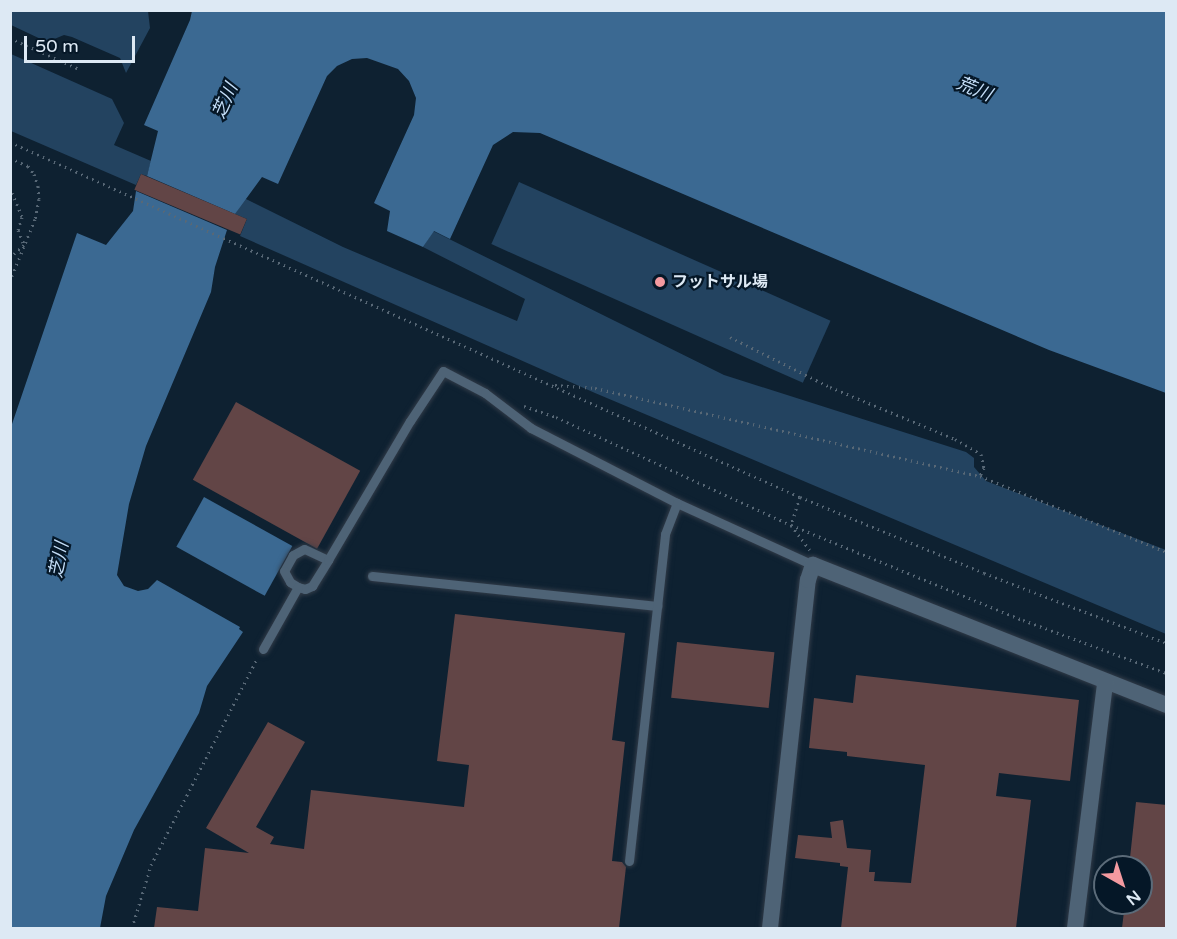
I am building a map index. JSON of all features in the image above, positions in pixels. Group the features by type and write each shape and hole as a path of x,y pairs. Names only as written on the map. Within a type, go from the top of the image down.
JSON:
{"street":[{"path":"770,928 808,580 813,560 1105,682 1167,705"},
{"path":"1075,928 1105,682"}],"lane":[{"path":"328,560 304,549 293,555 284,571 290,582 298,587 305,589 312,586 328,560 410,421 443,371 485,393 531,428 677,503 813,560"},
{"path":"629,861 665,534 677,503"},
{"path":"372,576 657,606"},
{"path":"262,649 298,587"}],"path":[{"path":"10,38 79,69"},
{"path":"10,142 800,497 984,573 1167,643"},
{"path":"10,158 28,166 38,186 34,219 10,281"},
{"path":"10,187 22,217 18,231 24,245"},
{"path":"10,257 24,245"},
{"path":"730,337 830,387 955,439 981,453 984,468 980,476"},
{"path":"550,385 595,388 980,476 1167,552"},
{"path":"516,404 556,417 791,525 1023,620 1167,673"},
{"path":"800,497 791,525 813,560"},
{"path":"132,928 152,866 262,649"}],"shaded area":[{"path":"10,11 148,11 150,28 126,73 120,58 72,37 64,35 47,42 11,25"},
{"path":"11,54 112,99 124,123 114,145 151,161 147,176 141,174 136,185 11,131"},
{"name":"フットサル場","path":"519,182 831,321 803,383 491,244"},
{"path":"244,198 343,247 517,321 525,299 423,247 433,231 724,375 966,452 974,458 974,467 986,481 1166,550 1166,634 595,393 240,236 247,219 235,214"}],"water":[{"path":"192,11 1166,11 1166,393 1049,350 540,133 513,132 493,145 450,239 434,231 423,247 387,231 390,211 374,203 414,115 416,98 409,81 398,69 367,58 352,59 337,66 327,76 278,184 262,177 235,214 147,176 158,131 144,125"},
{"name":"芝川","path":"136,191 227,230 215,267 211,292 146,446 129,504 117,575 124,586 138,591 148,589 157,580 240,627 239,629 243,632 207,686 199,713 134,830 106,896 100,928 11,928 11,427 77,233 106,245 133,211"},
{"path":"204,497 292,546 265,596 176,547"}],"building":[{"path":"141,174 247,219 240,235 134,190"},
{"path":"236,402 360,471 317,549 193,480"},
{"path":"455,614 625,633 612,740 625,742 612,861 622,862 626,867 619,928 154,928 157,907 198,911 205,848 249,853 206,828 268,722 305,742 256,827 274,837 270,844 304,849 311,790 464,807 469,765 437,761"},
{"path":"677,642 774,652 769,708 671,698"},
{"path":"856,675 1079,700 1070,781 999,773 996,796 1031,800 1016,928 841,928 848,867 840,866 840,863 795,858 798,835 832,838 830,822 843,820 847,848 871,850 869,872 875,872 874,881 911,883 925,765 847,756 847,752 809,748 814,698 853,703"},
{"path":"1136,802 1167,805 1167,928 1122,928 1124,915 1153,915 1153,855 1130,855"}],"place":[{"name":"フットサル場","path":"660,282"}],"water label":[{"name":"荒川","path":"974,89"}]}
